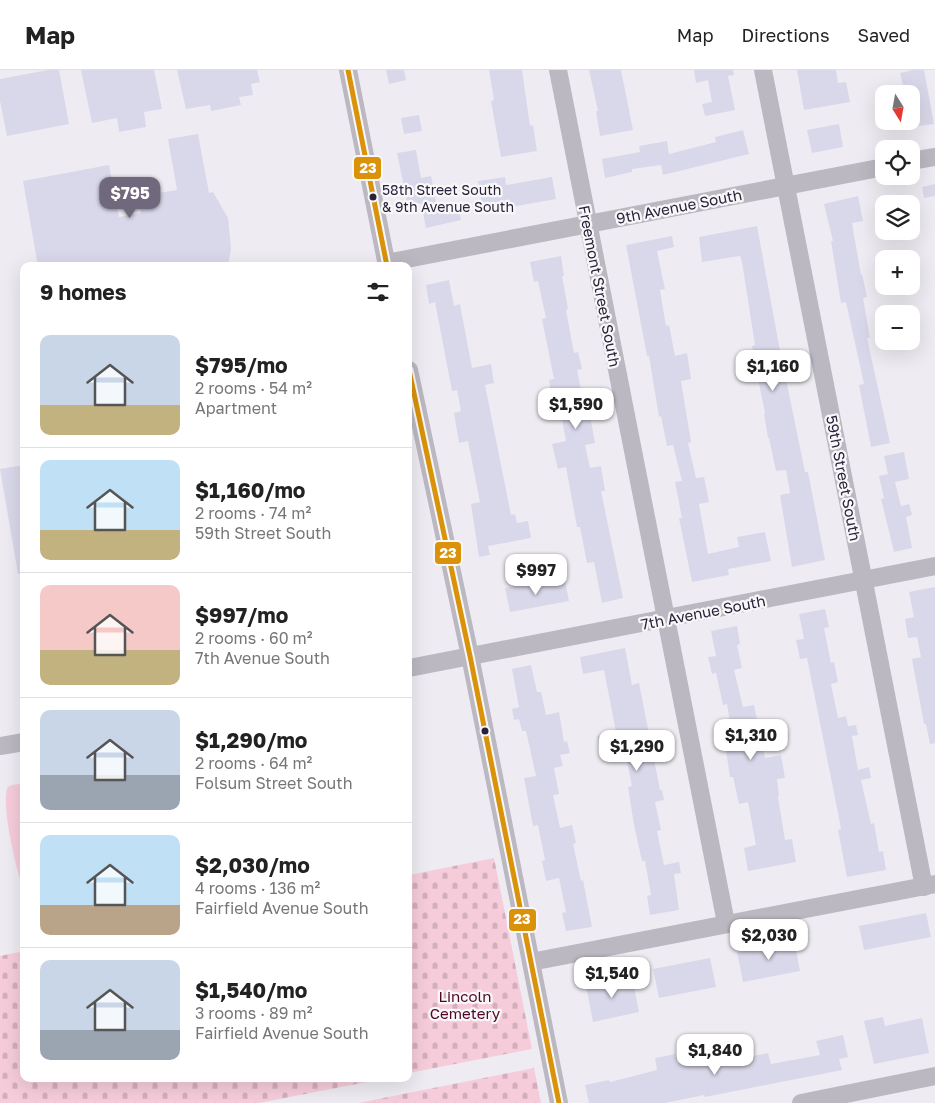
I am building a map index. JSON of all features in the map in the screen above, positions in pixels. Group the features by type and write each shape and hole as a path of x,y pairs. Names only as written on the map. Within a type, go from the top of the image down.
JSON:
{"street":[{"path":"348,70 385,262"},
{"name":"Freemont Street South","path":"558,70 726,923"},
{"name":"59th Street South","path":"763,70 865,580 930,885"},
{"path":"920,160 935,157"},
{"name":"9th Avenue South","path":"401,262 875,168"},
{"path":"412,384 470,656 559,1103"},
{"name":"7th Avenue South","path":"412,667 666,620 935,566"},
{"path":"0,746 20,743"},
{"path":"531,962 930,885"},
{"path":"801,1103 935,1076"}],"green space":[{"path":"20,784 20,878 13,853 6,806 8,787"},
{"name":"Lincoln Cemetery","path":"494,858 532,1049 412,1072 412,874"},
{"path":"20,952 20,1082 367,1082 259,1103 0,1103 0,956"},
{"path":"534,1068 541,1103 358,1103"}],"building":[{"path":"48,70 59,70 69,124 7,136 0,101 0,79"},
{"path":"81,70 154,70 162,109 144,112 146,127 119,132 117,118 92,123"},
{"path":"177,70 257,70 260,82 251,84 253,95 239,97 241,105 211,111 210,105 186,109"},
{"path":"386,70 404,70 406,80 389,84"},
{"path":"489,70 522,70 530,126 533,125 537,151 501,157 491,101 494,100"},
{"path":"589,70 621,70 633,130 600,136 596,111 598,111"},
{"path":"694,70 733,70 734,75 728,76 735,110 705,116 702,104 712,102 708,80 696,83"},
{"path":"797,70 836,70 838,83 846,82 850,102 804,110"},
{"path":"924,70 934,124 920,126 920,85 903,85 900,73"},
{"path":"419,115 422,131 404,134 401,118"},
{"path":"839,124 843,147 812,153 807,130"},
{"path":"743,130 749,154 663,175 661,165 632,169 632,172 605,178 602,159 640,152 639,146 667,141 669,154 716,142 715,137"},
{"path":"198,134 209,193 213,192 228,218 231,248 229,262 37,262 23,181 109,165 119,217 141,213 138,196 177,190 168,139"},
{"path":"416,150 421,178 431,176 437,207 458,202 461,220 426,228 421,203 408,206 397,153"},
{"path":"505,177 506,185 552,177 556,199 483,212 478,181"},
{"path":"935,184 935,196 924,198 922,187"},
{"path":"858,196 863,221 852,223 861,275 867,297 863,298 870,338 867,338 890,443 871,447 859,385 864,384 846,302 841,303 831,241 833,241 824,204"},
{"path":"757,226 778,340 805,472 808,472 825,560 792,567 780,495 790,493 786,470 776,471 768,438 757,373 749,375 746,357 754,355 752,346 755,345 742,262 740,256 702,262 699,237"},
{"path":"672,236 674,247 657,251 665,289 660,290 666,326 669,325 675,356 687,353 691,379 681,381 691,442 688,443 696,478 704,477 709,502 699,504 708,554 739,547 737,537 765,532 771,561 728,569 729,575 692,582 679,518 682,518 675,482 682,481 673,445 667,446 661,416 659,417 649,356 647,356 626,245"},
{"path":"561,256 564,276 562,276 568,309 566,310 574,353 578,352 582,369 577,370 584,405 588,405 595,443 585,445 590,468 601,466 605,491 601,491 623,598 602,603 594,562 587,563 580,527 577,527 566,467 558,469 552,444 566,441 562,419 556,420 549,380 554,379 542,319 546,318 538,281 534,282 530,262"},
{"path":"449,280 454,306 460,304 472,368 491,364 494,383 485,385 511,515 515,514 517,523 528,521 531,538 488,546 490,555 479,557 471,504 480,502 468,441 459,443 454,413 461,411 457,390 452,391 435,302 429,304 426,285"},
{"path":"904,452 909,479 895,482 901,506 909,504 912,515 906,517 912,548 894,552 881,499 884,498 879,476 888,474 884,456"},
{"path":"20,466 20,574 18,574 0,469"},
{"path":"565,581 569,601 510,612 505,588 530,583 531,588"},
{"path":"935,587 935,743 930,744 926,724 924,724 912,659 921,657 917,637 908,638 905,619 914,617 909,592"},
{"path":"825,609 829,627 824,628 831,663 834,662 838,682 831,684 838,718 846,716 848,726 856,725 858,735 852,736 858,770 869,767 871,778 861,780 871,824 874,823 879,852 883,851 886,870 847,877 838,830 841,829 807,658 800,659 796,640 804,639 799,614"},
{"path":"737,626 740,644 737,645 742,668 734,670 743,707 754,705 765,758 781,755 785,778 777,779 778,797 785,840 792,839 796,862 748,871 744,848 756,845 748,802 739,804 733,777 730,777 726,750 735,748 727,704 723,705 716,673 712,674 708,657 716,656 711,631"},
{"path":"625,648 632,685 639,683 660,790 662,790 664,800 655,802 661,830 657,831 664,865 679,862 681,873 674,874 679,910 650,915 647,896 651,895 645,861 642,861 634,825 628,787 632,786 625,752 602,757 597,736 616,732 604,670 583,674 580,657"},
{"path":"531,665 537,692 541,692 546,715 559,712 564,742 567,741 570,753 560,755 563,766 554,768 559,794 553,795 560,828 572,825 576,843 573,844 581,881 583,880 592,927 566,931 562,913 566,912 559,878 546,881 542,861 545,860 538,825 533,826 524,778 536,776 526,731 522,731 519,719 514,720 512,709 519,707 512,669"},
{"path":"926,913 931,937 864,950 859,926"},
{"path":"794,940 800,971 743,982 737,952"},
{"path":"710,958 716,987 659,998 653,969"},
{"path":"632,977 639,1012 593,1022 586,986"},
{"path":"883,1017 885,1026 922,1018 929,1053 874,1064 864,1021"},
{"path":"843,1035 848,1057 839,1059 842,1070 665,1103 589,1103 585,1085 609,1080 610,1082 657,1070 655,1058 676,1054 677,1063 687,1061 688,1065 728,1057 728,1061 768,1053 771,1064 820,1055 816,1041"}],"transit line":[{"name":"23","path":"348,70 386,262"},
{"name":"23","path":"412,384 470,656 559,1103"}],"place":[{"name":"58th Street South & 9th Avenue South","path":"373,197"}]}
